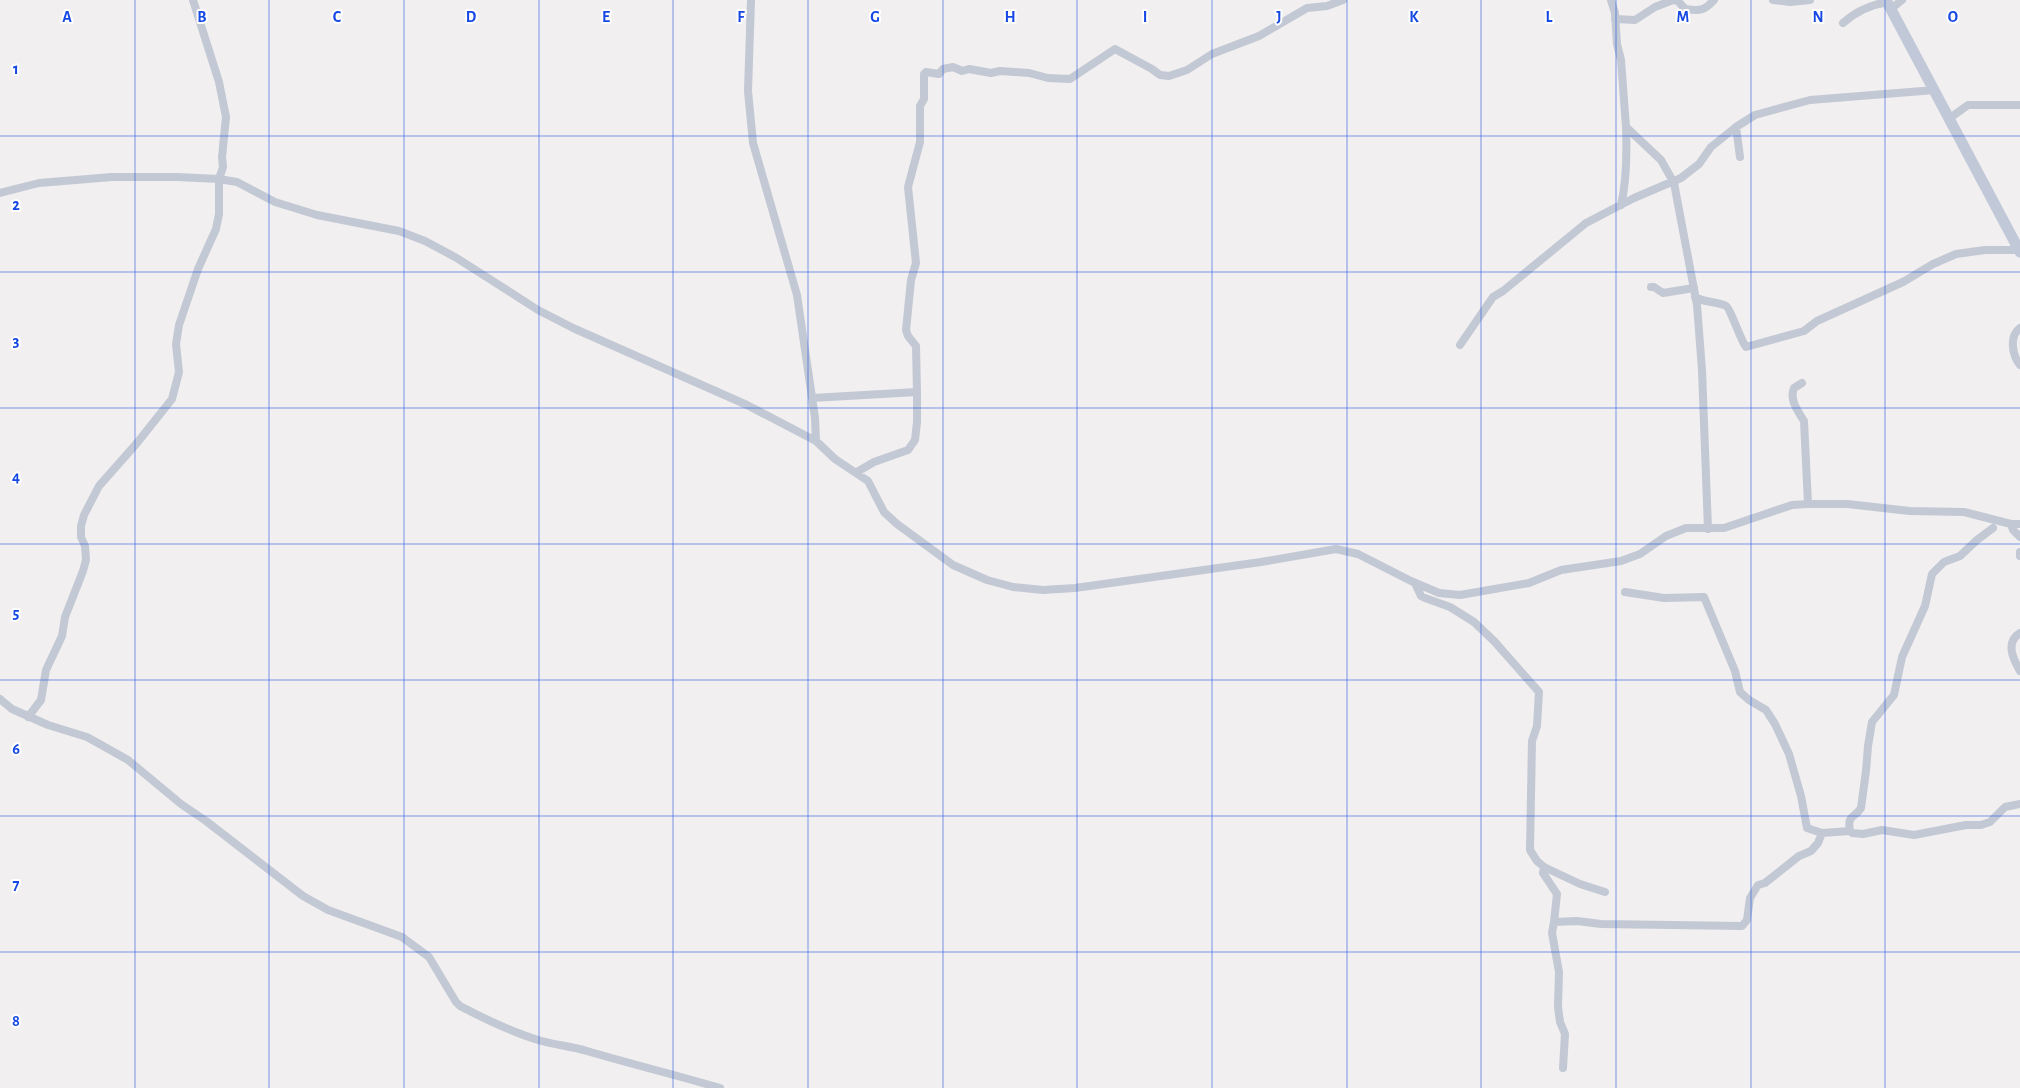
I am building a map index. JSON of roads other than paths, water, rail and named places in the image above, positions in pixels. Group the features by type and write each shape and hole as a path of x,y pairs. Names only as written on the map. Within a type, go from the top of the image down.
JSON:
{"main road":[{"path":"1888,4 2020,251"}],"street":[{"path":"28,717 40,700 46,670 62,636 65,617 83,571 86,560 85,546 81,537 86,510 105,479 172,399 179,372 176,344 179,325 198,269 216,229 219,214 219,180 223,167 224,101 193,0"},
{"path":"750,0 748,91 753,143 797,296 812,398 816,440"},
{"path":"857,472 874,462 908,450 914,440 917,422 918,354 916,346 906,330 911,280 916,257 908,186 920,142 920,106 924,99 924,74 926,72 939,74 943,69 953,67 962,70 969,69 992,73 1000,71 1029,73 1048,78 1070,79 1115,49 1160,75 1169,76 1187,70 1212,54 1259,36 1307,8 1327,6 1343,0"},
{"path":"1611,0 1616,19 1617,44 1621,60 1626,127 1624,194 1621,205"},
{"path":"1616,19 1634,20 1655,6 1674,0 1678,1 1685,9 1700,11 1708,7 1714,0"},
{"path":"1773,0 1790,2 1810,0"},
{"path":"1843,23 1858,11 1873,5 1888,4 1902,0"},
{"path":"1460,345 1493,297 1503,291 1586,223 1634,198 1674,183 1699,164 1711,147 1755,115 1810,100 1935,90"},
{"path":"1950,118 1968,105 2020,105"},
{"path":"1626,127 1661,160 1674,183 1695,297 1702,370 1708,529"},
{"path":"1736,127 1740,157"},
{"path":"0,193 39,183 112,177 177,177 219,180 237,182 275,202 317,215 399,231 425,240 538,310 573,328 747,405 816,440 836,459 868,481 884,512 925,546 953,565 987,580 1013,586 1044,590 1075,588 1261,562 1336,549 1358,554 1439,593 1460,595 1529,583 1561,570 1621,561 1640,554 1666,536 1686,528 1724,528 1792,505 1847,504 1910,511 1964,512 2011,524 2020,524"},
{"path":"1695,297 1704,302 1726,306 1729,309 1732,322 1741,334 1746,347 1804,332 1817,321 1902,282 1933,264 1956,254 1985,250 2020,251"},
{"path":"1651,287 1662,293 1694,288"},
{"path":"2020,328 2017,329 2012,339 2016,361 2020,365"},
{"path":"1802,384 1794,388 1792,393 1798,412 1804,421 1808,504"},
{"path":"812,398 916,392"},
{"path":"2011,524 2012,530 2020,537"},
{"path":"1850,831 1850,817 1861,808 1872,722 1894,695 1902,657 1925,606 1932,574 1944,562 1960,556 1993,528"},
{"path":"1415,583 1421,596 1450,607 1474,622 1494,641 1539,692 1537,726 1532,741 1530,850 1537,861 1544,867 1580,884 1605,892"},
{"path":"1625,592 1664,598 1704,597 1734,670 1740,692 1766,710 1785,746 1801,796 1807,828 1822,834 1850,831 1863,834 1882,830 1914,835 1966,825 1982,825 1990,822 2006,807 2020,804"},
{"path":"2020,633 2016,635 2011,649 2012,656 2020,671"},
{"path":"0,699 12,709 28,717 87,737 128,760 181,804 303,896 328,910 402,938 429,957 460,1006 504,1028 537,1040 586,1050 720,1088"},
{"path":"1554,922 1742,926 1747,920 1750,898 1758,885 1765,883 1799,856 1811,851 1818,843 1822,834"},
{"path":"1544,867 1544,873 1556,894 1552,933 1559,972 1560,1022 1565,1034 1564,1068"}]}
